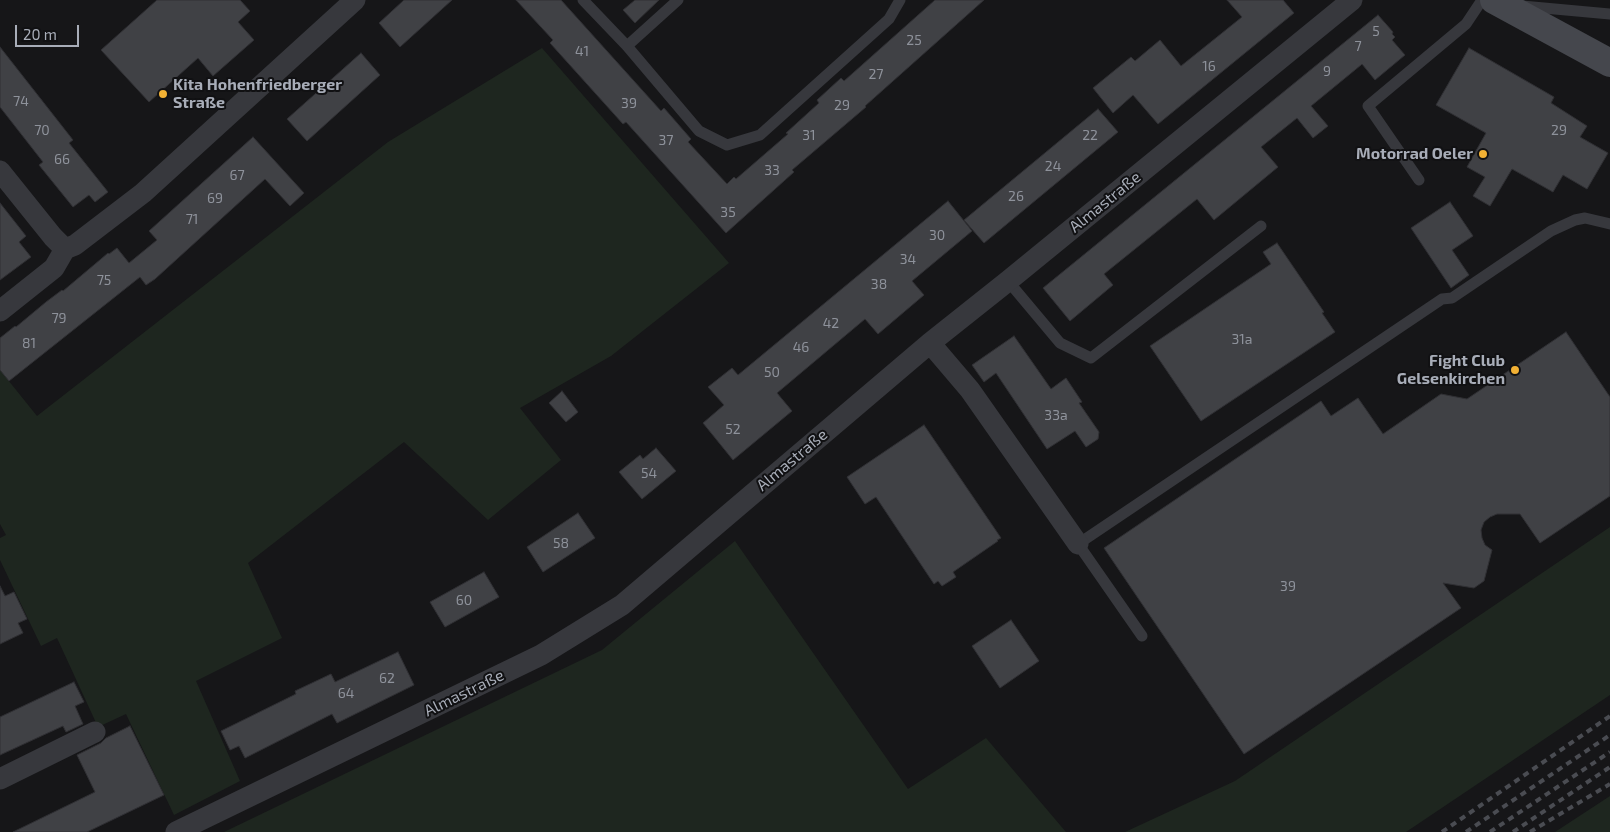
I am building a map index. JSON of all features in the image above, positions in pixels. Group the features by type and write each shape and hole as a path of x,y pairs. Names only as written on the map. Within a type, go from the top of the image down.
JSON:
{"main road":[{"path":"1492,1 1610,63"}],"street":[{"path":"0,311 54,268 65,249 75,245 143,193 355,0"},
{"name":"Almastraße","path":"176,832 541,655 622,604 930,343 1352,0"},
{"path":"1,173 53,238 65,249"},
{"path":"930,343 970,390 1078,544"},
{"path":"0,779 95,732"}],"lane":[{"path":"583,0 627,46 698,131 727,145 760,135 889,18 900,0"},
{"path":"627,46 678,0"},
{"path":"1418,180 1368,106 1492,1 1568,11 1610,14"},
{"path":"1142,636 1078,544 1442,299 1452,298 1551,231 1575,220 1585,218 1610,224"},
{"path":"1008,281 1060,343 1091,358 1261,226"}],"shaded area":[{"path":"542,48 729,263 611,356 520,408 561,460 488,520 404,442 248,563 282,638 196,681 240,781 174,815 126,714 98,727 57,638 41,646 0,560 0,538 6,535 0,524 0,370 37,416 388,142"},
{"path":"1610,527 1610,695 1406,832 1125,832 1235,781"},
{"path":"735,541 908,789 986,738 1066,832 224,832 602,650"},
{"path":"1610,796 1610,832 1555,832"}],"building":[{"path":"157,0 240,0 250,11 238,22 254,40 213,76 198,58 149,102 101,50"},
{"path":"404,0 452,0 400,47 379,23"},
{"path":"516,0 561,0 661,111 664,108 691,139 688,142 727,184 734,177 736,179 788,134 786,133 819,103 817,100 841,78 844,81 935,0 984,0 866,107 792,170 794,172 726,233 626,122 623,124 550,43 553,40"},
{"path":"635,0 659,0 635,23 623,10"},
{"path":"1227,0 1283,0 1294,13 1158,124 1133,95 1113,113 1093,88 1131,57 1135,61 1160,40 1181,66 1242,17"},
{"path":"1378,15 1393,32 1392,34 1395,37 1392,40 1405,55 1375,80 1362,64 1311,106 1328,126 1313,138 1297,118 1261,147 1278,167 1214,220 1197,199 1104,274 1113,285 1070,321 1043,288"},
{"path":"0,47 73,140 69,143 108,192 95,202 89,195 73,207 39,165 43,162 0,107"},
{"path":"1469,48 1554,97 1551,103 1587,126 1580,137 1608,153 1587,189 1563,175 1553,192 1512,169 1490,206 1473,196 1485,177 1467,167 1486,133 1436,105"},
{"path":"361,53 380,75 307,141 287,119"},
{"path":"1098,109 1118,132 984,243 964,220"},
{"path":"253,137 304,193 290,206 265,179 155,279 146,285 140,277 9,381 0,370 0,338 63,291 108,253 117,248 129,263 157,240 149,231"},
{"path":"948,201 972,231 912,281 924,295 878,334 865,319 777,393 792,411 733,460 703,423 724,405 708,387 732,368 738,375"},
{"path":"1450,202 1473,236 1452,250 1469,275 1451,288 1411,228"},
{"path":"0,203 26,236 19,242 31,257 0,280"},
{"path":"1277,243 1324,312 1322,313 1335,332 1201,421 1150,346 1271,264 1263,252"},
{"path":"1566,332 1610,397 1610,496 1540,543 1520,514 1497,514 1490,517 1484,522 1481,530 1485,545 1492,550 1484,581 1474,588 1443,583 1461,608 1244,754 1104,548 1321,401 1331,416 1358,398 1383,434 1441,394 1467,399"},
{"path":"1014,336 1051,389 1066,378 1082,402 1079,403 1099,432 1098,439 1086,447 1075,431 1047,449 996,373 984,382 972,365"},
{"path":"562,391 578,412 566,422 549,403"},
{"path":"924,425 1001,538 953,572 956,577 942,586 938,581 934,584 876,497 865,504 847,477"},
{"path":"656,448 676,471 642,499 619,472 640,455 643,459"},
{"path":"578,513 595,538 543,572 527,547"},
{"path":"484,572 499,597 445,627 430,602"},
{"path":"0,586 5,596 14,592 27,619 18,623 23,633 0,644"},
{"path":"1011,620 1039,661 1000,688 972,646"},
{"path":"398,652 414,685 337,723 332,714 245,758 239,746 230,750 221,731 296,694 295,691 331,674 335,682"},
{"path":"74,682 84,702 75,706 83,724 66,732 63,726 0,755 0,717"},
{"path":"130,726 164,795 87,832 13,832 95,792 77,755"}],"railway":[{"path":"1442,832 1610,716"},
{"path":"1466,832 1610,735"},
{"path":"1490,832 1610,752"},
{"path":"1513,832 1610,767"},
{"path":"1530,832 1610,784"}],"place":[{"name":"Kita Hohenfriedberger Straße","path":"163,94"},
{"name":"Motorrad Oeler","path":"1483,154"},
{"name":"Fight Club Gelsenkirchen","path":"1515,370"}]}
